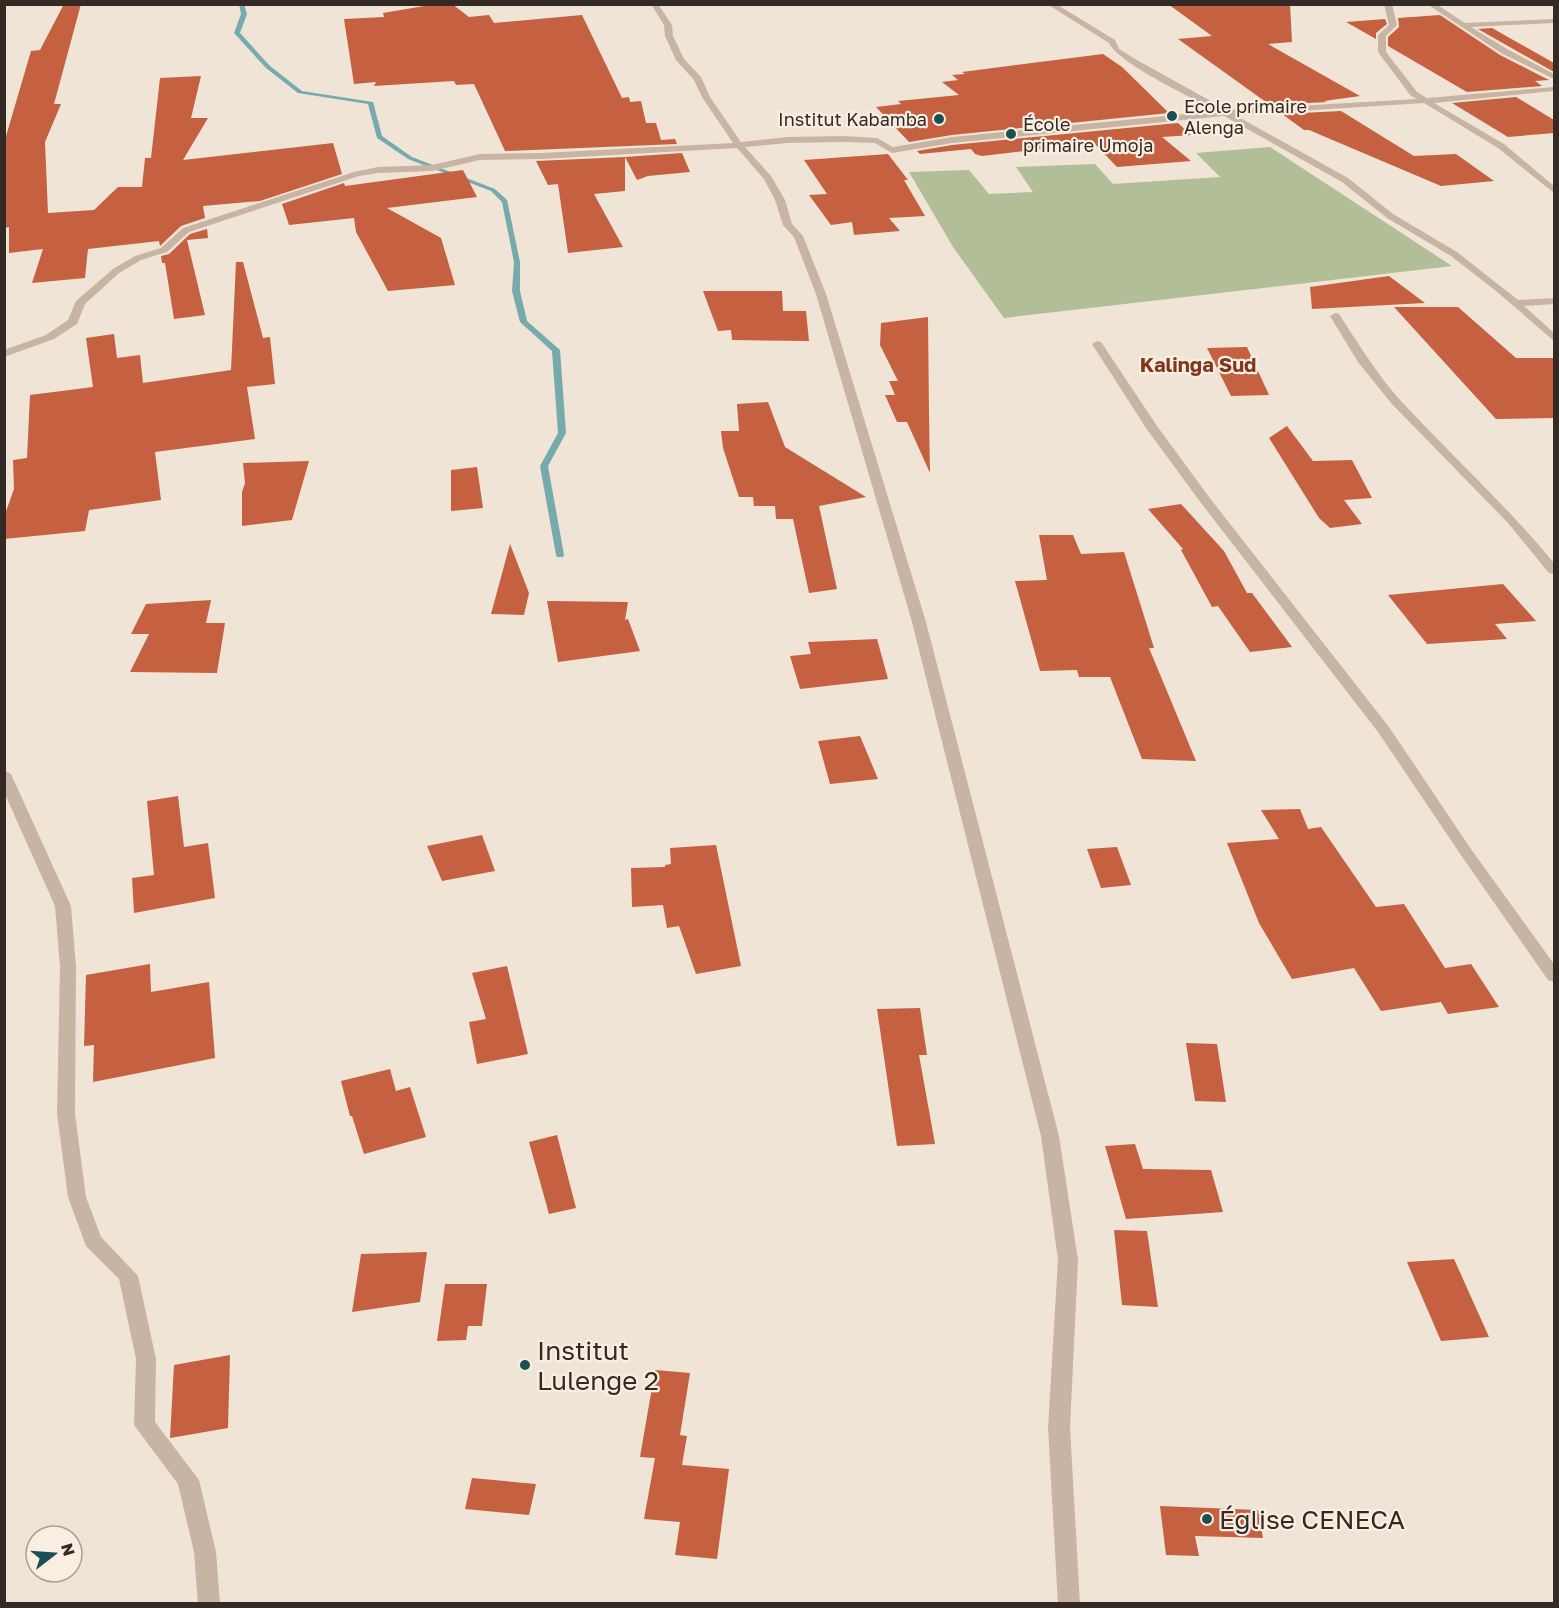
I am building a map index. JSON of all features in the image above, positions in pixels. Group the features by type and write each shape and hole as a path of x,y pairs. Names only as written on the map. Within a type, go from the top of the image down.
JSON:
{"street":[{"path":"654,4 668,25 669,36 680,60 698,80 706,97 739,146 768,178 780,200 789,225 798,236 821,294 856,418 919,622 1050,1136 1068,1260 1059,1428 1069,1604"},
{"path":"1050,4 1112,42 1116,50 1132,61 1344,180 1390,216 1454,254 1516,303 1554,338"},
{"path":"1388,4 1393,25 1382,35 1382,52 1408,89 1424,101 1501,146 1554,190"},
{"path":"1430,4 1504,51 1554,77"},
{"path":"1463,25 1554,21"},
{"path":"4,354 50,337 73,322 80,303 116,271 138,258 164,250 186,230 357,174 378,170 432,168 480,157 508,158 623,150 739,146 787,140 877,141 892,150 952,140 1226,113 1424,101 1554,89"},
{"path":"1516,303 1554,301"},
{"path":"1335,316 1362,360 1395,401 1512,520 1554,570"},
{"path":"1096,344 1198,492 1384,730 1468,855 1554,976"},
{"path":"4,774 63,906 68,967 66,1114 76,1197 93,1241 128,1276 146,1359 144,1425 188,1480 205,1552 209,1604"}],"green space":[{"path":"1270,147 1452,266 1004,318 953,247 909,172 969,170 989,194 1033,192 1016,167 1095,164 1113,184 1220,177 1196,153"}],"building":[{"path":"64,4 81,4 54,104 61,104 45,142 48,213 94,210 118,187 142,187 145,158 151,158 160,78 201,76 191,118 208,118 183,160 333,143 342,174 260,201 203,206 205,218 181,226 160,246 159,241 88,249 85,278 32,283 43,249 9,253 9,227 4,228 4,143 31,51 40,50"},
{"path":"436,4 452,4 469,17 489,15 494,23 582,15 622,98 629,97 630,102 641,101 646,123 656,123 661,140 675,139 677,144 505,151 474,84 456,85 454,81 374,86 376,82 354,84 344,19 384,17 383,13"},
{"path":"1168,4 1290,4 1292,42 1268,44 1360,96 1324,101 1327,102 1270,105 1178,39 1212,36"},
{"path":"1440,15 1500,55 1549,80 1535,81 1542,86 1467,92 1388,46 1388,37 1399,27 1398,18"},
{"path":"1385,19 1387,24 1376,33 1376,39 1346,22"},
{"path":"1492,28 1554,63 1554,72 1478,29"},
{"path":"1103,54 1122,67 1169,113 952,135 909,142 876,107 901,104 898,101 959,95 942,82 958,80 952,75 965,74 962,72"},
{"path":"1516,97 1554,120 1554,133 1508,137 1452,103"},
{"path":"1341,111 1414,156 1456,154 1494,181 1441,186 1309,130 1304,130 1282,114"},
{"path":"1178,123 1191,135 1162,137 1191,161 1117,167 1094,143 982,156 975,154 971,149 920,154 917,151 952,145"},
{"path":"682,153 690,172 648,176 637,180 625,157"},
{"path":"888,154 908,180 904,180 925,216 889,218 900,231 854,235 852,222 831,225 809,195 827,194 804,160"},
{"path":"625,157 625,191 594,194 623,247 568,253 558,184 548,185 536,161"},
{"path":"463,170 477,197 387,208 441,238 455,285 388,291 356,232 354,218 289,225 282,204 344,183 345,186"},
{"path":"207,229 208,238 187,240 205,315 174,319 165,263 162,263 161,256 169,254 190,234"},
{"path":"236,262 243,262 263,338 270,337 275,384 247,387 255,439 155,452 161,500 89,510 85,531 4,539 4,517 14,489 13,460 27,458 30,395 93,387 86,338 114,334 117,358 140,355 143,383 231,370"},
{"path":"1389,276 1425,303 1312,309 1310,287"},
{"path":"703,291 782,291 783,311 806,311 809,341 732,340 731,330 718,331"},
{"path":"1394,307 1458,307 1516,358 1554,358 1554,418 1496,419"},
{"path":"928,317 930,473 907,422 897,422 885,395 895,395 889,381 898,381 880,345 881,323"},
{"path":"1247,347 1269,395 1231,396 1207,348"},
{"path":"768,402 785,447 866,497 819,506 837,589 809,593 793,519 776,519 775,506 754,506 753,497 739,497 723,448 721,431 739,431 737,404"},
{"path":"1287,426 1313,461 1352,460 1372,498 1344,500 1362,524 1330,528 1319,518 1269,438"},
{"path":"309,461 292,520 242,526 242,492 245,483 243,463"},
{"path":"477,467 483,508 451,511 451,470"},
{"path":"1181,504 1224,551 1247,593 1252,593 1292,647 1250,652 1218,606 1212,607 1181,550 1183,549 1148,509"},
{"path":"1039,535 1073,535 1081,554 1124,552 1154,648 1149,648 1196,761 1142,759 1110,677 1079,677 1077,670 1040,671 1015,581 1047,580"},
{"path":"510,544 529,593 524,615 491,614"},
{"path":"1503,584 1536,621 1495,624 1507,639 1427,644 1388,595"},
{"path":"211,600 206,623 225,623 217,673 130,672 149,634 131,634 146,604"},
{"path":"547,601 628,602 625,620 628,619 640,651 558,662"},
{"path":"877,639 888,679 800,689 790,656 811,654 808,642"},
{"path":"860,736 878,779 830,784 818,741"},
{"path":"178,796 184,847 208,843 215,898 134,913 132,878 154,875 147,801"},
{"path":"1300,809 1308,829 1321,827 1376,907 1404,904 1445,968 1471,964 1499,1007 1448,1014 1441,1002 1381,1011 1354,968 1292,979 1259,923 1227,843 1279,839 1261,810"},
{"path":"482,835 495,871 442,881 427,846"},
{"path":"716,845 741,966 696,974 679,926 667,928 663,905 632,907 631,868 665,867 671,864 670,848"},
{"path":"1117,847 1131,885 1101,888 1087,849"},
{"path":"150,964 151,992 209,982 215,1058 93,1082 94,1045 84,1046 86,975"},
{"path":"507,966 528,1054 477,1064 469,1022 486,1019 472,973"},
{"path":"920,1008 927,1055 919,1055 935,1144 897,1146 877,1009"},
{"path":"1186,1043 1217,1044 1226,1102 1195,1101"},
{"path":"390,1069 396,1091 410,1087 426,1137 364,1154 352,1116 350,1116 341,1081"},
{"path":"557,1135 576,1208 549,1214 529,1142"},
{"path":"1135,1144 1143,1169 1211,1170 1223,1212 1126,1219 1105,1146"},
{"path":"1114,1230 1147,1231 1158,1307 1122,1305"},
{"path":"427,1252 420,1302 352,1312 361,1254"},
{"path":"1454,1259 1489,1337 1441,1341 1407,1262"},
{"path":"445,1284 487,1284 482,1326 468,1326 466,1340 437,1341"},
{"path":"230,1355 228,1428 170,1438 174,1365"},
{"path":"655,1370 690,1373 680,1435 687,1436 682,1465 729,1469 717,1559 675,1555 680,1522 644,1519 655,1458 640,1457"},
{"path":"472,1478 536,1484 529,1515 465,1509"},
{"path":"1160,1506 1258,1510 1263,1538 1195,1536 1199,1556 1166,1555"}],"waterway":[{"path":"241,4 244,14 237,33 268,67 300,92 371,103 379,137 410,158 493,190 505,201 517,262 516,291 524,322 556,350 562,433 544,466 560,555"}],"place":[{"name":"Ecole primaire Alenga","path":"1172,116"},
{"name":"Institut Kabamba","path":"939,119"},
{"name":"École primaire Umoja","path":"1011,134"},
{"name":"Institut Lulenge 2","path":"525,1365"},
{"name":"Église CENECA","path":"1207,1519"}],"district":[{"name":"Kalinga Sud","path":"1198,364"}]}
